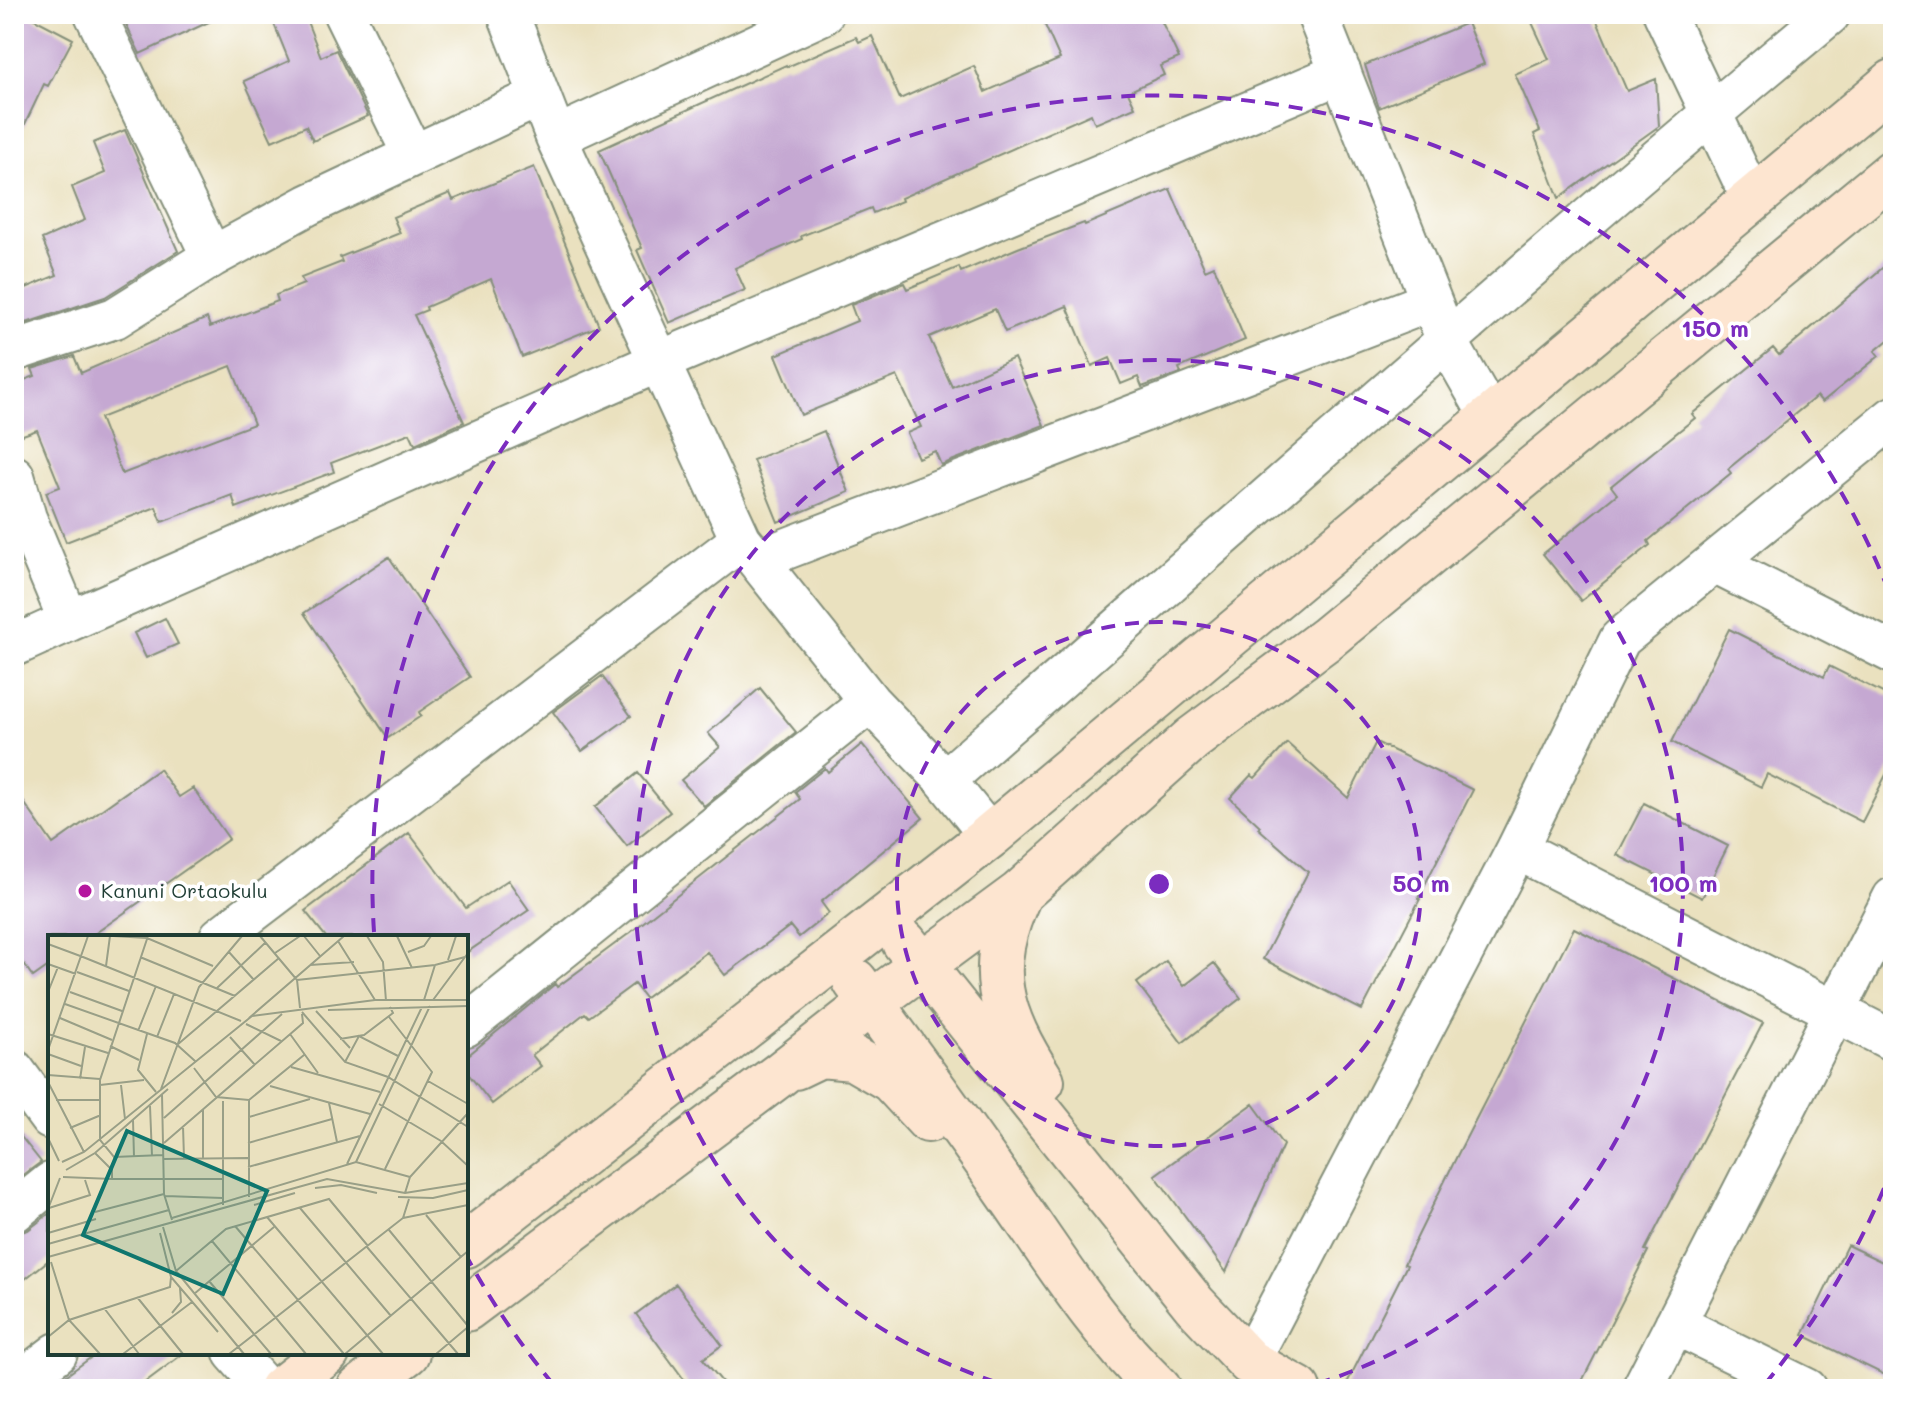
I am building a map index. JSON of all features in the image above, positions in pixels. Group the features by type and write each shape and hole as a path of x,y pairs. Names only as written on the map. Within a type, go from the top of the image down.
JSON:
{"main road":[{"path":"468,1243 990,836 1893,82"},
{"path":"468,1308 1020,893 1192,739 1339,629 1893,172"},
{"path":"1020,893 1006,923 999,954 1000,995 1019,1045 1128,1219"},
{"path":"885,919 1194,1304 1249,1362 1298,1389"},
{"path":"836,957 967,1133 1057,1264 1136,1367 1159,1389"},
{"path":"779,1075 820,1055 853,1058 891,1080 1057,1264"},
{"path":"281,1389 324,1355"},
{"path":"359,1389 404,1355"}],"street":[{"path":"95,14 212,257"},
{"path":"344,14 413,155"},
{"path":"508,14 556,137 658,362 749,550 870,702 945,780 990,836"},
{"path":"556,137 784,22 823,14"},
{"path":"1317,14 1447,341 1491,418"},
{"path":"1664,14 1752,199"},
{"path":"945,780 1447,341 1830,14"},
{"path":"14,646 658,362 1341,73"},
{"path":"14,351 115,318 212,257 308,205 540,96"},
{"path":"223,935 749,550 1431,301"},
{"path":"1249,1362 1517,849 1620,639 1893,417"},
{"path":"14,476 20,515 69,621"},
{"path":"1714,563 1893,653"},
{"path":"468,1024 870,702"},
{"path":"1517,849 1893,1041"},
{"path":"1642,1389 1893,898"},
{"path":"30,1074 48,1114"},
{"path":"14,1212 48,1185"},
{"path":"1675,1324 1807,1389"},
{"path":"14,1386 54,1355"},
{"path":"236,1355 266,1389"}],"building":[{"path":"14,14 25,14 73,39 48,86 44,84 14,147"},
{"path":"121,14 226,14 140,54"},
{"path":"270,14 304,14 321,57 336,50 368,116 313,141 306,126 272,141 244,81 289,61"},
{"path":"1040,14 1158,14 1179,58 1160,66 1164,75 1128,92 1135,107 1095,124 1091,114 901,198 902,201 873,213 871,208 801,236 802,239 735,268 745,290 669,323 637,250 642,248 599,150 786,65 856,37 859,42 872,36 900,99 974,66 985,92 1060,59"},
{"path":"1528,14 1594,14 1627,91 1656,79 1659,126 1559,198 1534,134 1540,131 1515,74 1549,59"},
{"path":"1467,23 1484,64 1379,108 1365,65"},
{"path":"125,130 178,251 105,297 14,327 14,293 57,275 42,239 85,220 72,187 105,173 93,143"},
{"path":"534,167 599,326 522,357 491,279 414,315 464,422 415,444 410,433 331,463 334,472 236,508 232,495 162,522 156,507 66,542 46,492 60,487 37,430 14,438 14,384 35,376 32,369 74,356 81,373 207,318 210,327 278,301 276,295 304,284 301,278 342,262 340,257 400,233 393,217 450,193 453,200","holes":["231,366 254,424 122,474 100,418"]},
{"path":"1170,189 1205,270 1214,266 1245,340 1179,368 1181,373 1142,387 1138,377 1121,384 1110,358 1092,366 1067,306 1005,332 995,309 929,337 952,387 1014,358 1044,425 941,465 935,451 918,458 907,433 921,427 897,376 801,415 776,355 857,321 851,305 904,283 907,289 959,267 961,272"},
{"path":"1893,259 1893,336 1875,351 1879,356 1822,402 1817,396 1728,469 1731,473 1581,601 1543,554 1617,494 1611,486 1695,418 1692,414 1773,348 1779,355"},
{"path":"824,431 849,492 778,522 753,460"},
{"path":"389,557 470,677 388,738 304,613"},
{"path":"165,618 178,644 146,658 134,633"},
{"path":"1729,629 1824,677 1829,666 1893,698 1893,761 1862,822 1767,774 1761,787 1672,742"},
{"path":"602,676 631,716 582,751 553,712"},
{"path":"760,688 796,732 704,806 681,780 720,747 708,733"},
{"path":"1376,742 1473,790 1362,1010 1263,959 1308,872 1258,828 1260,826 1230,798 1251,775 1255,778 1287,743 1348,798"},
{"path":"862,744 923,818 821,902 829,913 799,937 790,926 725,975 707,952 645,998 634,984 589,1017 585,1013 532,1055 541,1066 492,1104 468,1074 468,1055 555,984 557,987 631,932 800,799 795,792 825,768 828,772"},
{"name":"Kanuni Ortaokulu","path":"159,769 179,797 193,788 229,839 93,935 48,935 48,966 33,977 14,950 14,788 53,844"},
{"path":"638,773 670,812 627,846 595,807"},
{"path":"1644,803 1728,846 1702,898 1617,855"},
{"path":"409,833 466,908 508,880 529,910 468,952 468,935 324,935 305,911"},
{"path":"1574,928 1763,1023 1645,1250 1648,1251 1578,1389 1344,1389 1407,1265 1404,1264 1459,1152"},
{"path":"1166,961 1184,986 1214,963 1241,998 1182,1043 1137,983"},
{"path":"1253,1104 1283,1145 1226,1272 1155,1175"},
{"path":"14,1128 41,1162 14,1182"},
{"path":"48,1215 48,1261 25,1279 14,1262 14,1234 28,1230"},
{"path":"1847,1245 1893,1267 1893,1379 1803,1335"},
{"path":"676,1284 722,1345 703,1359 728,1389 691,1389 636,1314"},
{"path":"94,1355 181,1355 136,1389 48,1389"}],"place":[{"name":"Kanuni Ortaokulu","path":"85,891"}]}
